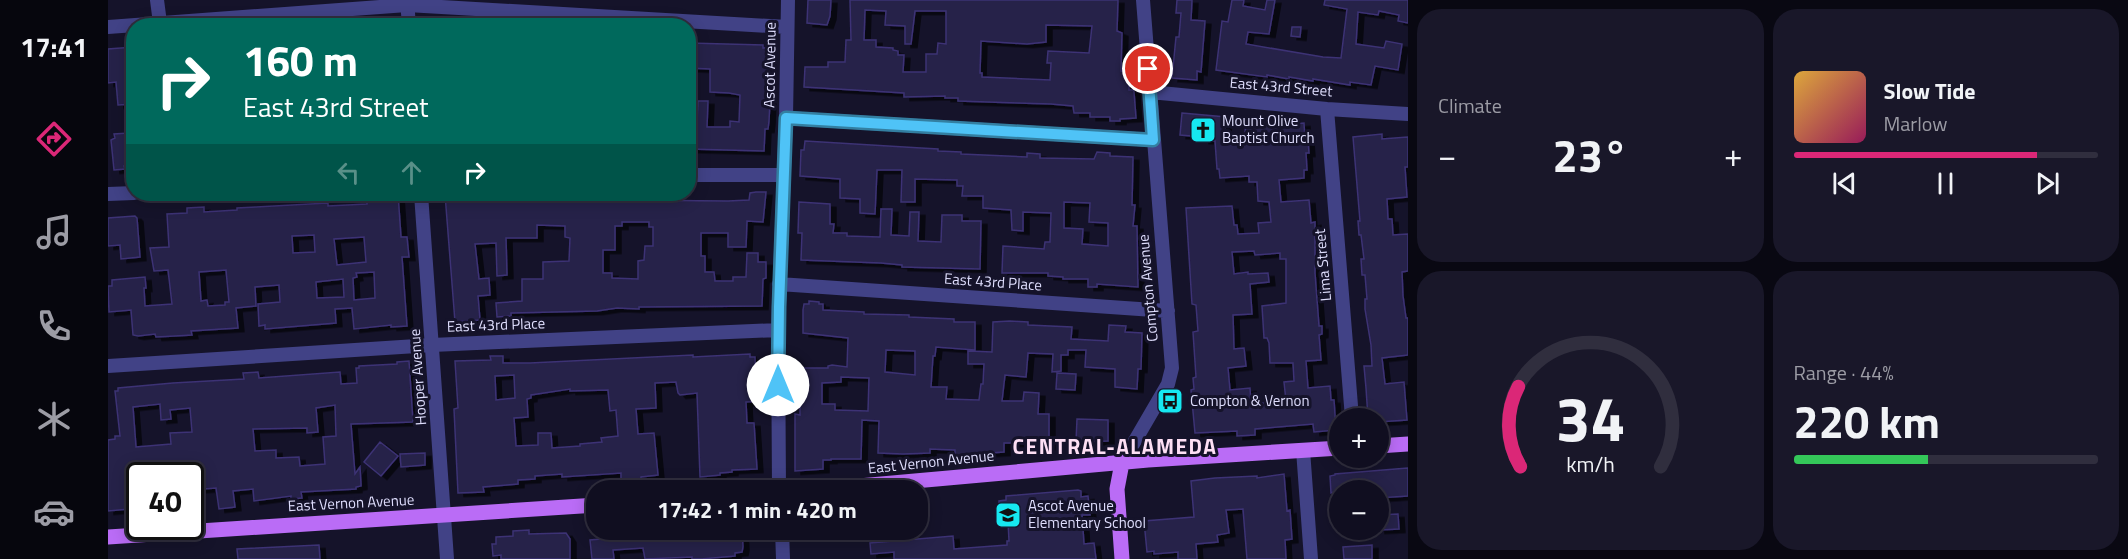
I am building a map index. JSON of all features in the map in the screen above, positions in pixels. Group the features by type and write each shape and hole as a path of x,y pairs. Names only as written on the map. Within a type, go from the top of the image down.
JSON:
{"main road":[{"path":"1389,445 1408,444"},
{"name":"East Vernon Avenue","path":"928,480 1122,463 1329,449"},
{"name":"Compton Avenue","path":"1122,463 1117,489 1122,559"},
{"name":"East Vernon Avenue","path":"108,537 586,506"}],"street":[{"path":"158,0 160,18"},
{"name":"Ascot Avenue","path":"779,480 778,330 788,0"},
{"name":"Compton Avenue","path":"1122,463 1171,376 1172,361 1143,0"},
{"path":"198,18 288,6 407,2 650,18"},
{"path":"407,2 408,18"},
{"path":"696,21 787,27"},
{"path":"108,27 126,26"},
{"name":"East 43rd Street","path":"1150,92 1327,109 1408,114"},
{"name":"Lima Street","path":"1327,109 1351,408"},
{"path":"786,118 1153,140"},
{"path":"696,175 784,175"},
{"path":"108,194 126,193"},
{"name":"Hooper Avenue","path":"422,201 447,559"},
{"name":"East 43rd Place","path":"779,284 1168,311"},
{"name":"East 43rd Place","path":"108,366 432,345 778,330"},
{"path":"1304,450 1311,559"},
{"path":"782,540 783,559"}],"building":[{"path":"808,0 831,0 827,25 807,23"},
{"path":"850,0 1118,0 1117,31 1122,33 1121,71 1129,72 1129,90 1134,92 1136,118 1110,121 1110,117 1090,117 1090,113 1074,113 1073,106 958,101 958,98 945,98 945,96 904,97 904,93 804,87 805,67 828,67 828,62 845,62 846,40 851,40","holes":["865,10 886,11 885,25 905,26 905,44 911,44 915,11 946,11 946,44 938,43 937,54 926,54 926,72 903,72 904,55 898,55 898,51 893,48 876,47 876,40 864,40","1046,25 1092,26 1089,53 1048,51 1047,63 1051,63 1050,80 982,77 980,73 981,41 1027,44 1046,42"]},
{"path":"1177,0 1192,0 1191,20 1205,21 1201,72 1197,71 1197,80 1172,78 1181,13 1176,13"},
{"path":"1232,0 1244,0 1243,6 1265,10 1267,0 1275,0 1269,34 1248,32 1246,44 1341,58 1347,9 1324,5 1325,0 1408,0 1408,23 1398,21 1399,15 1379,11 1378,15 1358,12 1356,44 1384,48 1386,41 1402,44 1398,70 1375,66 1371,85 1350,82 1350,85 1313,79 1313,81 1289,77 1289,79 1267,75 1267,77 1216,70 1222,21 1228,22"},
{"path":"1292,27 1301,27 1300,37 1291,36"},
{"path":"696,43 763,45 763,48 770,48 769,121 768,129 765,129 764,151 696,149 698,101 708,101 707,127 730,127 730,121 739,122 740,95 710,92 710,69 696,68"},
{"path":"126,48 126,104 118,105 116,82 108,83 108,49"},
{"path":"1182,113 1226,117 1224,145 1244,144 1246,122 1253,121 1253,119 1267,120 1267,126 1304,123 1305,140 1308,140 1309,153 1306,153 1307,170 1304,170 1304,178 1279,180 1281,202 1309,200 1311,223 1315,222 1315,273 1319,326 1322,326 1322,334 1319,335 1321,360 1306,361 1308,388 1330,386 1331,400 1334,400 1335,408 1329,408 1329,431 1314,432 1313,424 1255,429 1255,435 1237,436 1237,431 1195,433 1191,390 1194,389 1193,378 1196,377 1193,332 1198,331 1196,305 1192,304 1186,208 1232,206 1234,225 1237,225 1238,234 1259,233 1258,223 1271,222 1269,202 1258,201 1257,182 1249,182 1249,176 1220,178 1215,141 1203,140 1203,137 1180,135","holes":["1254,251 1255,255 1280,253 1280,259 1286,259 1286,303 1262,306 1264,338 1267,338 1269,343 1270,363 1293,363 1294,381 1284,382 1286,401 1251,404 1250,388 1230,390 1228,368 1246,366 1244,348 1234,349 1233,315 1252,314 1250,284 1269,282 1268,273 1234,274 1232,252"]},
{"path":"126,133 125,169 114,170 111,140 115,138 114,134"},
{"path":"1382,134 1382,139 1408,137 1408,167 1405,167 1407,197 1387,199 1388,219 1392,219 1393,235 1408,234 1408,271 1402,272 1403,296 1406,318 1408,318 1408,355 1382,358 1385,384 1404,382 1407,420 1389,421 1389,408 1367,408 1364,366 1372,366 1371,345 1365,309 1365,299 1367,299 1365,275 1362,275 1361,259 1364,259 1361,235 1359,235 1358,221 1360,221 1353,137"},
{"path":"805,141 938,149 938,151 961,152 961,154 1027,157 1027,153 1040,154 1040,158 1094,159 1097,152 1110,153 1110,156 1133,157 1132,205 1135,205 1133,226 1137,226 1138,287 1097,284 1097,287 1088,287 1088,279 1063,279 1063,277 1048,276 1048,273 1002,273 1003,246 1044,249 1045,242 1050,242 1051,213 1023,212 1023,231 1012,230 1011,210 983,208 983,196 962,196 963,186 957,186 957,180 915,179 915,202 901,202 902,170 877,170 875,214 860,213 860,199 840,198 840,179 800,176 801,150 804,150","holes":["1064,202 1090,203 1089,222 1108,223 1108,246 1082,244 1083,229 1064,228"]},
{"path":"766,192 763,222 747,221 746,247 728,247 728,233 701,233 701,256 705,256 705,272 714,272 715,281 733,281 733,277 746,277 747,253 758,253 758,262 766,262 762,306 639,307 639,309 617,308 597,311 511,313 511,316 497,317 496,303 522,301 522,279 543,279 543,262 569,261 570,238 565,237 565,226 537,225 537,238 506,238 507,275 497,276 496,243 475,244 479,279 489,278 490,295 478,296 480,320 455,322 446,201 749,200 750,193","holes":["622,222 649,222 649,227 653,227 653,246 645,246 644,260 638,261 638,279 612,278 612,273 603,273 603,250 615,250 615,226 622,226"]},
{"path":"367,201 398,201 401,237 407,237 409,257 402,257 407,326 391,327 391,325 354,329 352,308 335,309 336,323 265,329 265,325 259,326 258,304 280,302 279,285 255,287 256,306 236,308 238,328 191,331 192,335 138,336 133,335 131,310 109,312 108,286 112,286 112,280 145,277 145,306 172,304 168,270 154,271 150,248 169,247 167,214 187,213 187,208 204,207 204,212 328,203 328,206 367,204","holes":["314,235 315,252 293,253 292,236","364,237 366,262 337,265 334,239","226,270 229,302 225,302 225,305 208,306 207,300 201,301 199,272","374,272 375,298 354,300 353,278 357,277 356,273","343,279 344,297 317,298 316,282"]},
{"path":"799,202 830,204 830,224 834,224 833,233 847,233 847,236 880,237 881,209 892,209 891,235 909,236 910,212 919,212 918,241 941,242 942,215 962,215 962,221 981,221 980,269 902,267 902,265 881,263 801,260 802,233 798,233"},
{"path":"135,216 140,257 121,259 120,245 108,246 108,218"},
{"path":"809,301 819,302 823,304 823,310 975,322 975,350 936,347 935,356 933,356 931,387 947,387 946,399 979,400 984,364 968,364 968,351 992,352 993,322 1028,322 1028,325 1072,327 1071,339 1108,341 1109,325 1126,326 1125,332 1142,333 1141,369 1138,369 1137,389 1115,387 1115,369 1085,367 1086,350 1068,350 1068,355 1061,355 1061,371 1052,372 1053,354 1028,353 1026,377 1005,375 1002,401 1023,401 1024,392 1039,393 1038,414 1049,414 1049,446 1034,446 1034,443 1004,443 1004,452 974,454 974,456 955,456 955,450 930,449 930,453 878,453 879,421 862,420 861,459 823,460 823,469 795,471 795,414 800,415 800,368 828,368 832,365 847,367 848,338 803,333 804,304 809,304","holes":["886,350 915,351 915,375 885,372","841,377 869,378 868,411 835,410 835,404 822,404 822,383 841,382"]},
{"path":"750,354 750,357 755,357 756,388 760,387 762,401 746,402 747,423 754,423 757,469 732,470 732,472 720,473 720,475 700,477 697,393 680,395 676,382 655,383 656,408 636,409 638,434 654,433 658,475 641,477 641,480 621,480 621,473 562,477 562,474 535,476 535,479 518,480 518,484 483,487 484,492 458,493 454,409 458,408 455,361 491,360 490,356 503,356 503,363 530,363 693,355 693,357","holes":["514,375 515,398 496,400 495,376","570,389 570,391 608,390 610,411 616,410 618,436 601,438 602,442 552,448 551,433 538,433 538,445 516,446 514,418 528,417 527,399 531,398 531,395"]},
{"path":"409,361 413,422 351,424 355,474 360,467 361,486 356,489 301,492 302,498 291,499 291,496 254,501 253,489 233,491 235,507 219,509 216,488 204,489 204,462 126,462 126,509 108,511 108,440 120,436 115,391 118,391 118,388 244,379 243,373 258,372 259,378 340,372 341,384 357,383 356,368 359,366 397,364 397,362","holes":["160,404 161,420 171,419 170,410 190,408 192,432 170,433 171,444 136,447 133,407","335,405 336,436 323,437 325,464 300,466 299,457 276,458 276,450 255,451 253,429 307,428 307,433 318,432 316,408"]},
{"path":"1057,373 1076,374 1075,390 1056,389"},
{"path":"1077,419 1108,420 1108,441 1076,442"},
{"path":"380,442 398,456 381,476 364,462"},
{"path":"425,453 425,465 401,467 400,454"},
{"path":"1408,468 1408,496 1389,497 1389,480 1330,480 1330,476"},
{"path":"1284,474 1292,539 1285,540 1286,559 1247,559 1243,509 1226,510 1229,533 1217,535 1218,542 1196,544 1197,559 1178,559 1178,552 1154,554 1154,551 1147,552 1144,521 1194,517 1191,481 1257,476 1257,478"},
{"path":"1081,491 1081,497 1088,496 1090,515 1082,515 1084,544 1094,543 1096,559 894,559 894,552 871,554 870,543 928,540 928,538 953,536 954,549 1007,545 1009,541 1008,521 1000,522 999,501 1006,500 1006,496"},
{"path":"1389,514 1398,514 1399,529 1389,530"},
{"path":"529,530 529,534 566,533 570,539 570,559 501,559 501,555 493,556 492,544 496,544 496,537 513,536 513,531"},
{"path":"590,540 743,540 742,552 735,553 735,556 701,559 692,559 692,557 645,559 643,548 613,550 614,559 592,559"},
{"path":"319,545 320,559 238,559 237,549"},
{"path":"1372,545 1372,559 1344,559 1343,547"}],"place":[{"name":"Mount Olive Baptist Church","path":"1203,130"},
{"name":"Compton & Vernon","path":"1170,401"},
{"name":"Ascot Avenue Elementary School","path":"1008,515"}],"district":[{"name":"CENTRAL-ALAMEDA","path":"1115,447"}],"route":[{"path":"778,385 786,118 1153,140 1148,69"}]}
